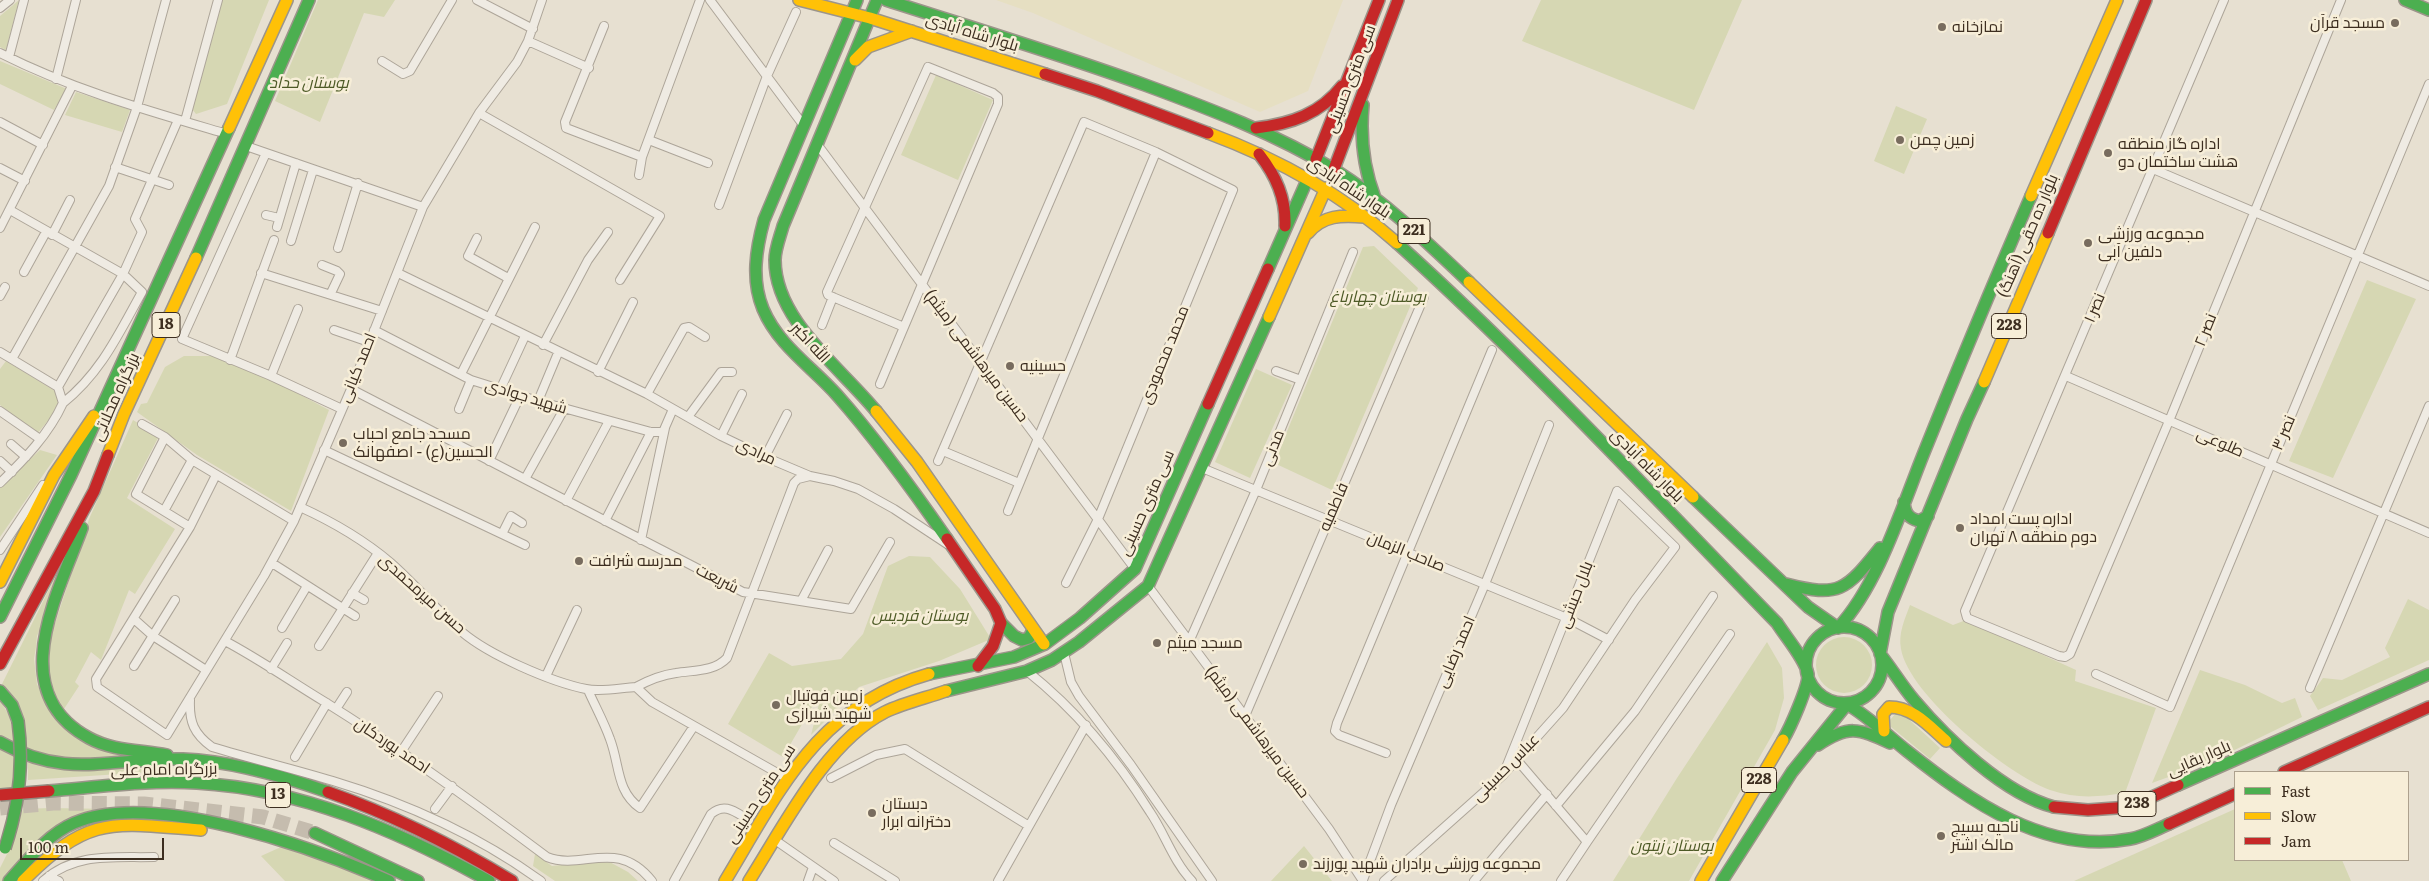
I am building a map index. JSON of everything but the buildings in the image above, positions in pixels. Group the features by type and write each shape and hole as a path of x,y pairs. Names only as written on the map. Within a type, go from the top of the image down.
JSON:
{"main road":[{"name":"بزرگراه محلاتی","path":"0,617 71,475 287,0"},
{"name":"بزرگراه محلاتی","path":"0,681 2,660 94,491 124,414 246,146 308,0"},
{"name":"بلوار شاه آبادی","path":"799,0 870,18 1097,91 1257,152 1326,188 1364,217 1433,276 1717,560 1777,623 1804,664 1808,675"},
{"name":"الله اکبر","path":"857,0 764,220 756,249 756,280 763,310 782,338 837,395 902,475 995,609 1002,623 1014,636 1022,640 1028,638 1033,630"},
{"name":"الله اکبر","path":"877,0 783,226 775,258 777,282 788,309 808,337 855,385 917,462 1044,644"},
{"name":"بلوار شاه آبادی","path":"886,0 1086,64 1204,106 1256,128 1334,170 1375,198 1472,283 1808,607 1838,628"},
{"path":"910,0 918,10"},
{"name":"سی متری حسینی","path":"725,881 801,759 825,732 856,708 880,693 914,679 978,666 1044,644 1096,604 1135,569 1278,252 1379,0"},
{"name":"سی متری حسینی","path":"1326,188 1398,0"},
{"name":"بلوار ده حقی (آهنگ)","path":"1838,628 1852,613 1863,595 1891,535 1993,283 2117,0"},
{"name":"بلوار ده حقی (آهنگ)","path":"1880,654 1888,612 2146,0"},
{"path":"2405,0 2429,10"},
{"path":"850,65 868,47 912,31"},
{"path":"1256,128 1290,122 1315,111 1337,93 1352,70"},
{"path":"1364,89 1361,119 1363,159 1367,181 1375,198"},
{"path":"804,126 817,144"},
{"path":"1257,152 1276,178 1286,208 1285,224 1278,252"},
{"path":"749,881 826,761 850,737 883,713 947,691 1027,670 1064,653 1148,586 1326,188"},
{"path":"1294,261 1312,226 1340,215 1364,217"},
{"path":"0,582 55,469 75,438 100,409"},
{"path":"94,491 82,530 45,630 40,670 46,695 53,709 62,719 90,738 103,744 256,771 322,788 468,852 512,881"},
{"path":"1904,502 1905,512 1911,519 1919,521 1928,516"},
{"path":"1786,584 1825,592 1835,590 1847,584 1891,535"},
{"path":"1135,569 1148,586"},
{"path":"978,666 993,646 1002,623"},
{"path":"1838,628 1854,629 1868,636 1880,654 1882,665 1876,687 1868,696 1847,704 1836,703 1822,696 1812,685 1808,675 1808,655 1812,645 1819,637 1838,628"},
{"name":"بلوار بقایی","path":"1880,654 1914,700 1979,764 2020,792 2046,805 2070,810 2094,811 2130,807 2429,674"},
{"name":"228","path":"1701,881 1787,733 1801,700 1808,675"},
{"path":"0,691 12,705 18,721 21,740 21,780 17,805 2,852"},
{"name":"228","path":"1722,881 1792,772 1847,704"},
{"name":"238","path":"1847,704 1866,716 1907,751 1996,813 2029,829 2062,840 2094,843 2131,839 2234,794"},
{"path":"1884,731 1883,714 1889,707 1898,706 1907,709 1979,764"},
{"path":"2286,771 2429,707"},
{"path":"1792,772 1816,745 1841,730 1854,728 1907,751"},
{"path":"0,742 32,759 64,766 183,759"},
{"name":"بزرگراه امام علی","path":"0,795 196,782 223,785 276,795 348,814 434,851 489,881"},
{"path":"9,881 49,841 75,823 98,816 139,814 185,818 321,852 389,881"},
{"path":"23,881 43,861 71,841 97,829 111,826 242,831"},
{"path":"315,833 387,864 418,881"}],"street":[{"path":"0,8 10,0"},
{"path":"9,57 24,0"},
{"path":"56,80 76,0"},
{"path":"12,359 109,186 137,107 166,0"},
{"path":"58,387 123,274 142,232 135,219 152,180 182,121 218,0"},
{"path":"382,61 403,74 407,73 452,0"},
{"path":"477,0 532,29"},
{"name":"احمد کیانی","path":"134,619 96,679 95,684 167,734 272,562 294,520 351,389 423,207 480,113 517,62 528,41 542,0"},
{"path":"639,175 642,157 700,0"},
{"path":"710,0 804,126"},
{"name":"نصر ۱","path":"2065,657 1966,618 1965,614 2224,0"},
{"name":"نصر ۲","path":"2065,657 2070,654 2169,421 2341,0"},
{"path":"719,205 767,76 796,12"},
{"path":"604,26 589,68 565,122 566,128 642,157"},
{"path":"528,41 589,68"},
{"path":"0,53 72,86 227,134"},
{"path":"880,384 923,285 998,104 998,97 928,67 827,292 833,297 904,328"},
{"name":"نصر ۳","path":"2096,674 2170,707 2429,84"},
{"path":"0,228 72,86"},
{"path":"480,113 660,216 620,280"},
{"path":"0,122 43,145"},
{"path":"938,461 1084,122 1156,152 1008,511"},
{"path":"649,140 708,163"},
{"name":"حسین میرهاشمی (میثم)","path":"817,144 1135,569"},
{"path":"246,146 358,183 423,207"},
{"name":"محمد محمودی","path":"1066,584 1098,519 1233,190 1156,152"},
{"path":"266,153 182,339 271,376 342,409"},
{"path":"277,227 296,163"},
{"path":"115,167 169,185"},
{"path":"0,168 24,181"},
{"path":"2153,169 2429,286"},
{"path":"291,240 314,170"},
{"path":"338,248 358,183"},
{"path":"24,272 70,200"},
{"path":"0,483 26,457 40,439 57,417 63,402 82,388 108,353 142,292 123,274 10,210"},
{"path":"266,216 279,218"},
{"path":"460,374 535,227"},
{"path":"543,345 588,260 608,232"},
{"path":"478,238 468,256 508,278"},
{"path":"230,360 274,240"},
{"name":"مدنی","path":"1189,642 1256,490 1353,252"},
{"path":"322,265 337,270 340,274 331,294"},
{"path":"262,273 382,311"},
{"name":"مرادی","path":"398,273 558,353 647,394 721,436 765,457 810,476 858,489 894,509 953,548"},
{"path":"0,296 5,287"},
{"path":"822,325 833,297"},
{"name":"فاطمیه","path":"1245,716 1424,297"},
{"path":"598,372 633,302"},
{"path":"271,376 298,309"},
{"path":"647,394 684,328 689,327 705,337"},
{"path":"334,330 369,342"},
{"name":"شهید جوادی","path":"374,330 471,380 564,409 651,432"},
{"path":"500,390 525,336"},
{"path":"1386,753 1339,735 1335,730 1492,350"},
{"path":"0,352 58,387 63,402"},
{"path":"538,401 558,353"},
{"path":"1276,370 1301,380"},
{"path":"688,417 722,372 732,372"},
{"name":"طلوعی","path":"2066,376 2429,533"},
{"path":"459,409 471,380"},
{"name":"شریعت","path":"351,389 752,595 851,609 890,542"},
{"path":"721,436 742,394"},
{"path":"490,461 520,396"},
{"path":"2310,688 2429,406"},
{"path":"526,479 564,409"},
{"path":"642,540 665,428 673,409"},
{"path":"0,411 40,439"},
{"path":"765,457 787,414"},
{"path":"566,501 609,421"},
{"path":"142,424 165,437 192,460 294,520"},
{"name":"احمد رضایی","path":"1363,880 1391,805 1550,425"},
{"path":"605,521 651,432 660,433 665,428"},
{"path":"165,437 136,494 190,527"},
{"path":"11,444 26,457"},
{"path":"324,450 525,545"},
{"path":"942,451 1019,483"},
{"path":"164,511 192,460"},
{"path":"0,461 12,472"},
{"name":"صاحب الزمان","path":"1202,468 1567,618 1609,640"},
{"path":"0,550 55,469"},
{"path":"206,670 153,636 134,619 190,527 216,475"},
{"path":"788,779 652,702 636,687 652,678 712,668 722,663 730,651 794,483 798,479 810,476"},
{"name":"بلال حبشی","path":"1503,775 1617,491 1676,547"},
{"name":"حسن میرمحمدی","path":"300,507 316,514 378,553 392,564 463,634 494,652 546,676 588,690 636,687"},
{"path":"502,534 512,516 522,523"},
{"name":"عباس حسینی","path":"1384,881 1503,775 1563,708 1635,600 1676,547"},
{"path":"801,601 828,550"},
{"path":"319,646 378,553"},
{"path":"272,562 355,616"},
{"path":"282,628 308,586"},
{"name":"حسین میرهاشمی (میثم)","path":"1148,586 1329,828 1363,880"},
{"path":"352,593 364,600"},
{"path":"1556,806 1635,711 1712,596"},
{"path":"134,666 175,600"},
{"path":"546,676 577,610"},
{"path":"1561,881 1730,634"},
{"name":"احمد پوردکان","path":"224,641 327,703 452,786 547,857 554,860 609,856 636,866 652,881"},
{"path":"271,669 287,643"},
{"path":"1064,653 1071,682 1079,696 1131,765 1212,881"},
{"path":"1027,670 1086,725 1123,771 1146,806 1182,869 1192,881"},
{"path":"588,690 610,738 617,760 622,787 626,796 640,808 694,726"},
{"path":"336,709 347,692"},
{"path":"401,752 438,696"},
{"path":"190,699 192,725 199,738 212,747 335,781 400,804 448,825 541,881"},
{"path":"295,757 327,703"},
{"path":"998,881 1086,725"},
{"path":"831,778 876,755 905,748 1029,826"},
{"path":"1517,760 1587,842"},
{"path":"435,809 452,786"},
{"path":"1474,881 1547,794"},
{"path":"674,881 711,814 719,807 727,807 749,820"},
{"path":"774,840 834,881"},
{"path":"834,843 895,881"},
{"path":"46,878 60,867 85,859 154,857"},
{"path":"1556,881 1571,865"},
{"path":"808,881 813,867"},
{"path":"46,878 59,881"}],"shaded area":[{"path":"996,0 1343,0 1308,91 1260,112 1033,13"}],"green space":[{"path":"19,0 6,50 0,47 0,16"},
{"path":"222,0 269,0 227,104 196,114 192,109"},
{"name":"بوستان حداد","path":"318,0 395,0 384,17 364,13 320,122 275,101"},
{"path":"1541,0 1742,0 1694,110 1522,41"},
{"path":"0,61 67,89 54,110 0,84"},
{"path":"936,75 993,100 958,180 901,155"},
{"path":"76,92 130,110 122,132 65,115"},
{"name":"زمین چمن","path":"1896,106 1927,119 1904,174 1874,161"},
{"name":"بوستان چهارباغ","path":"1374,246 1418,288 1332,490 1274,463 1363,247"},
{"path":"2367,280 2416,299 2333,478 2289,461"},
{"path":"184,356 212,356 234,365 235,363 329,410 291,511 197,455 137,412 141,404 147,403 165,367"},
{"path":"6,361 55,391 58,403 50,418 37,434 0,405 0,369"},
{"path":"1256,369 1292,385 1250,478 1215,462"},
{"path":"133,420 159,436 127,498 175,529 135,594 129,590 101,660 91,652 75,682 79,686 62,712 53,699 45,654 89,519"},
{"path":"40,450 57,455 0,537 0,487"},
{"path":"81,525 37,636 34,659 37,684 51,714 154,758 102,761 28,754 2,684"},
{"name":"بوستان فردیس","path":"909,556 930,557 960,589 991,639 939,661 859,687 811,735 823,688 783,757 728,724 769,653 792,666 841,659 863,634 888,566"},
{"path":"2408,599 2429,610 2429,660 2318,710 2310,696 2323,678 2342,680 2390,657 2385,648"},
{"path":"1910,605 1953,625 1966,620 2076,670 2075,681 2156,708 2125,793 2087,796 2069,795 2050,790 2010,768 1962,731 1940,710 1908,668 1901,649 1900,637"},
{"path":"1844,637 1859,642 1867,650 1872,665 1867,680 1859,688 1844,693 1829,688 1821,680 1816,665 1821,650 1829,642"},
{"name":"بوستان زیتون","path":"1767,642 1782,668 1784,698 1775,730 1689,881 1613,881 1677,778"},
{"path":"2200,670 2245,685 2282,703 2295,698 2302,717 2210,762 2152,783"},
{"path":"0,700 10,717 16,747 0,737"},
{"path":"1896,713 1903,714 1940,748 1930,759 1891,727 1890,720"},
{"path":"0,745 16,756 16,787 0,789"},
{"path":"28,761 166,771 28,780"},
{"path":"23,809 113,809 3,881 0,881 0,868 10,848"},
{"path":"2234,809 2234,861 2342,861 2351,881 2074,881"},
{"name":"مجموعه ورزشی برادران شهید پورزند","path":"1304,846 1332,881 1271,881"},
{"path":"281,847 386,881 285,881 261,856"},
{"path":"535,854 552,866 606,860 628,872 638,881 555,881 533,866"}],"tunnel":[{"path":"0,808 53,803 144,804 263,817 315,833"}],"traffic: fast":[{"path":"196,258 309,0"},
{"path":"857,0 764,220 757,253 757,287 763,309 777,334 837,395 880,447 947,539"},
{"path":"876,411 828,360 797,323 786,303 778,282 775,260 783,226 877,0"},
{"path":"886,0 1145,85 1218,113 1290,145 1335,170 1371,195 1421,237 1469,282"},
{"path":"2405,0 2429,10"},
{"path":"1363,105 1363,152 1375,198"},
{"path":"0,617 71,475 229,128"},
{"path":"1268,269 1308,178"},
{"path":"1693,497 1808,607 1838,628 1865,591 1877,569 1949,390 2031,196"},
{"path":"1397,243 1543,382 1777,623 1799,655 1808,674 1808,680 1802,697 1783,740"},
{"path":"946,691 1027,671 1052,660 1079,642 1148,586 1269,317"},
{"path":"1984,382 1888,612 1880,654 1914,700 1960,748 1996,778 2035,800 2054,807"},
{"path":"929,674 1014,657 1045,644 1080,618 1135,569 1208,404"},
{"path":"1904,502 1906,512 1910,517 1919,521 1928,516"},
{"path":"82,528 51,612 44,641 43,669 49,695 63,719 89,738 117,748 167,755"},
{"path":"1786,584 1819,590 1831,590 1840,587 1850,582 1880,548"},
{"path":"1001,623 1014,636 1022,640 1029,638 1033,630"},
{"path":"1844,627 1858,630 1871,638 1879,651 1882,665 1879,679 1871,692 1858,700 1844,703 1830,700 1817,692 1809,679 1806,665 1809,651 1817,638 1830,630 1844,627"},
{"path":"2178,785 2429,674"},
{"path":"0,691 12,705 18,721"},
{"path":"1722,881 1792,772 1847,704 1956,788 2010,820 2039,831 2068,839 2099,842 2135,838 2169,824"},
{"path":"5,848 14,817 19,785 20,737 18,721"},
{"path":"1818,745 1837,734 1853,731 1869,734 1890,743"},
{"path":"0,742 24,754 47,761 69,764 158,759 201,760 275,775 328,792"},
{"path":"49,791 123,784 178,782 236,787 274,794 312,803 384,830 420,845 489,881"},
{"path":"9,881 47,841 74,823 107,814 146,813 188,818 233,827 277,839 320,853 389,881"},
{"path":"315,833 418,881"}],"traffic: slow":[{"path":"229,128 287,0"},
{"path":"799,0 870,18 1045,74"},
{"path":"2031,196 2117,0"},
{"path":"855,60 868,47 912,31"},
{"path":"1208,133 1259,154 1308,179 1354,208 1397,243"},
{"path":"1269,317 1326,188"},
{"path":"1308,233 1320,223 1333,218 1341,216 1364,217"},
{"path":"1984,382 2048,233"},
{"path":"108,455 124,414 196,258"},
{"path":"1469,282 1693,497"},
{"path":"876,411 917,462 1044,644"},
{"path":"0,582 54,475 94,416"},
{"path":"725,881 784,784 806,755 830,729 858,707 891,688 929,674"},
{"path":"749,881 808,787 844,743 885,712 946,691"},
{"path":"1884,731 1883,714 1889,707 1898,708 1920,718 1946,741"},
{"path":"1701,881 1783,740"},
{"path":"23,881 46,859 67,844 85,834 104,828 123,825 201,830"}],"traffic: jam":[{"path":"1316,159 1379,0"},
{"path":"1334,169 1398,0"},
{"path":"2048,233 2146,0"},
{"path":"1045,74 1097,91 1208,133"},
{"path":"1256,128 1281,124 1304,116 1324,104 1342,86"},
{"path":"1259,154 1279,188 1284,206 1285,226"},
{"path":"1208,404 1268,269"},
{"path":"0,664 94,491 108,455"},
{"path":"947,539 995,609 1001,623 993,646 978,666"},
{"path":"2286,771 2429,707"},
{"path":"2054,807 2088,810 2130,807 2178,785"},
{"path":"0,795 49,791"},
{"path":"328,792 422,832 468,855 512,881"},
{"path":"2169,824 2234,794"}],"place":[{"name":"مسجد قرآن","path":"2395,23"},
{"name":"نمازخانه","path":"1942,27"},
{"name":"زمین چمن","path":"1900,140"},
{"name":"اداره گاز منطقه هشت ساختمان دو","path":"2108,153"},
{"name":"مجموعه ورزشی دلفین آبی","path":"2088,243"},
{"name":"حسینیه","path":"1010,366"},
{"name":"مسجد جامع احباب الحسین(ع) - اصفهانک","path":"343,443"},
{"name":"اداره پست امداد دوم منطقه ۸ تهران","path":"1960,528"},
{"name":"مدرسه شرافت","path":"579,561"},
{"name":"مسجد میثم","path":"1157,643"},
{"name":"زمین فوتبال شهید شیرازی","path":"776,705"},
{"name":"دبستان دخترانه ابرار","path":"872,813"},
{"name":"ناحیه بسیج مالک اشتر","path":"1941,836"},
{"name":"مجموعه ورزشی برادران شهید پورزند","path":"1303,864"}]}
